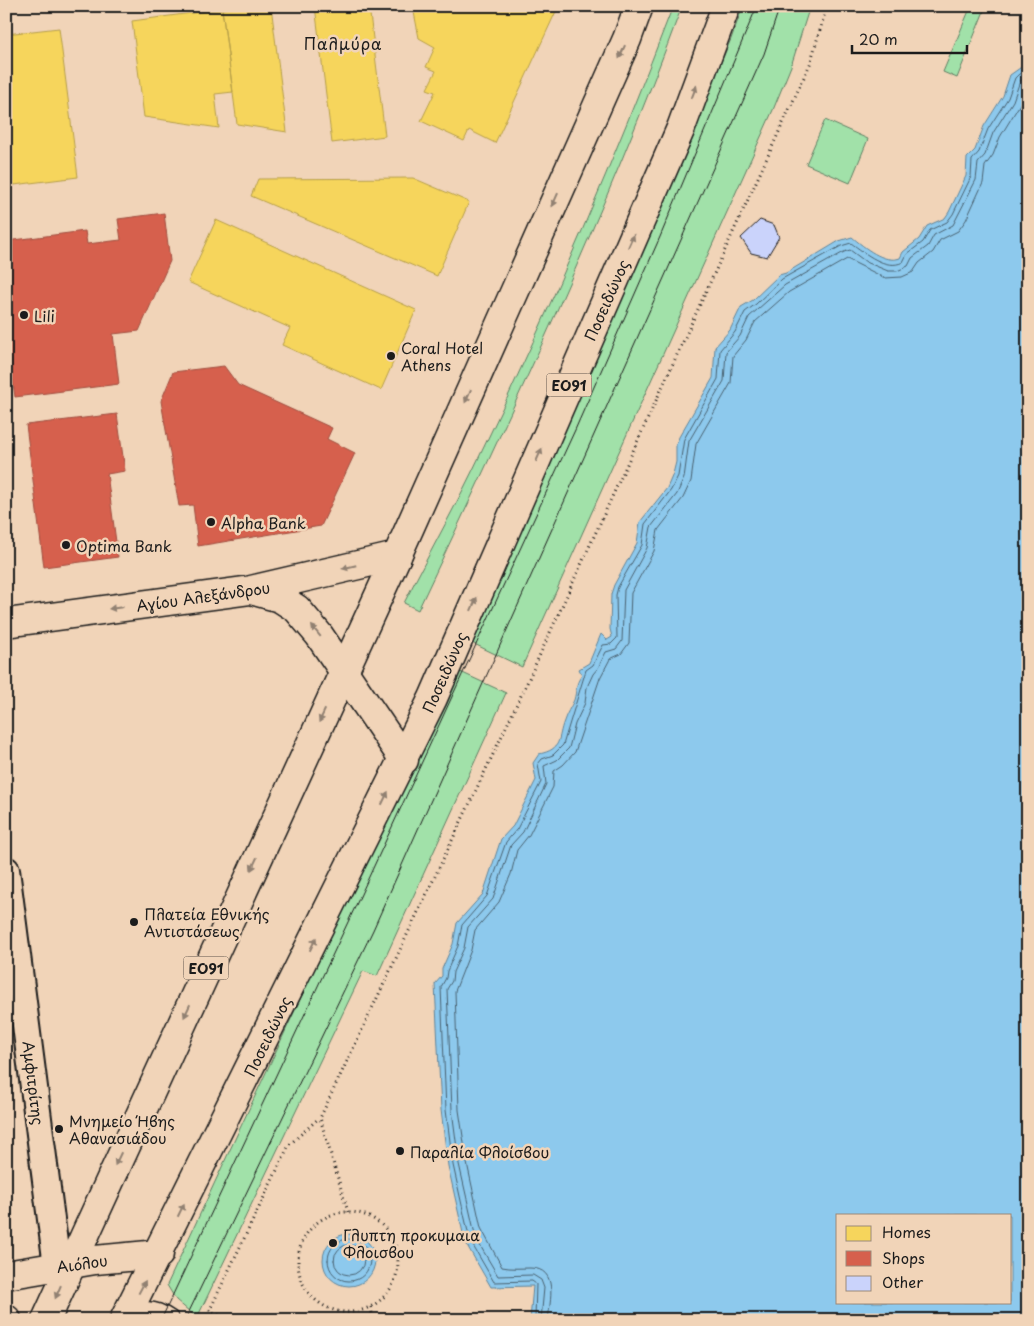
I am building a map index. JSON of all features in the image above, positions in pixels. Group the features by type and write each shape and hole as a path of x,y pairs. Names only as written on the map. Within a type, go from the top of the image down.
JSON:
{"main road":[{"name":"ΕΟ91","path":"46,1320 63,1266 397,556 623,48 639,6"},
{"name":"Ποσειδώνος","path":"125,1320 404,760 433,698 681,128 726,6"},
{"name":"Αγίου Αλεξάνδρου","path":"6,622 251,590 397,556"},
{"path":"251,590 280,598 296,609 319,635 404,760"},
{"name":"Αιόλου","path":"6,1275 159,1254"}],"street":[{"name":"Αμφιτρίτης","path":"6,870 63,1266"}],"lane":[{"path":"125,1320 142,1311 154,1310 170,1320"}],"path":[{"path":"205,1320 289,1145 320,1118 526,684 810,64 827,6"},
{"path":"320,1118 348,1212"},
{"path":"348,1212 370,1216 384,1227 393,1239 398,1254 398,1270 393,1285 384,1298 371,1307 356,1312 341,1312 326,1307 311,1296 302,1282 298,1265 300,1248 307,1232 320,1220 336,1213 348,1212"},
{"path":"371,1307 373,1320"},
{"path":"209,1310 228,1320"}],"green space":[{"path":"673,6 682,6 653,83 590,235 523,386 418,610 404,603 473,470 533,342 606,175"},
{"path":"743,6 810,6 791,66 773,110 522,667 466,640 562,429 731,39"},
{"path":"971,6 986,6 957,78 943,72"},
{"path":"825,120 868,139 850,183 806,164"},
{"path":"454,669 506,693 377,976 363,971 197,1318 176,1300 167,1285"}],"water":[{"path":"1028,54 1028,1320 530,1320 533,1286 491,1287 468,1247 448,1166 441,1110 435,984 442,976 442,969 453,944 457,923 483,894 501,839 513,826 536,780 533,763 539,754 552,749 558,742 565,718 574,700 577,684 582,675 579,669 589,663 601,634 607,640 612,637 610,629 611,594 614,585 637,543 640,522 667,488 676,462 676,445 679,437 713,378 715,347 730,330 741,307 753,300 779,275 786,273 839,241 852,237 868,250 881,257 887,259 900,258 903,252 919,239 927,226 945,218 949,212 966,176 967,158 975,150 984,126 1003,96 1010,75 1027,63"},
{"path":"344,1234 354,1234 368,1241 375,1255 375,1265 368,1279 354,1286 344,1286 334,1282 327,1275 323,1265 323,1255 327,1245 334,1238"}],"building: Homes":[{"path":"246,6 271,6 287,132 237,124 222,9"},
{"path":"315,6 369,6 385,136 332,143"},
{"path":"413,7 558,7 495,143 469,130 464,141 421,121 435,92 427,89 436,71 426,67 435,47 419,38"},
{"path":"222,9 233,92 215,94 219,128 144,117 132,21"},
{"path":"59,28 78,177 6,186 6,34"},
{"path":"413,178 469,202 437,276 251,196 258,179"},
{"path":"216,220 416,310 381,390 282,345 290,328 188,282"}],"building: Shops":[{"path":"164,213 170,261 139,331 113,334 119,384 15,397 6,332 6,241 85,231 87,244 121,240 118,219"},
{"path":"224,366 238,385 332,428 327,439 355,453 321,526 198,546 193,505 179,506 161,401 173,372"},
{"path":"117,414 125,471 107,474 118,557 44,567 26,425"}],"building: Other":[{"path":"760,220 774,225 779,237 767,257 751,253 741,238"}],"tram line":[{"path":"161,1320 356,905 575,430 660,237 757,6"},
{"path":"185,1320 373,930 764,54 780,6"}],"place":[{"name":"Lili","path":"24,315"},
{"name":"Coral Hotel Athens","path":"391,356"},
{"name":"Alpha Bank","path":"211,522"},
{"name":"Optima Bank","path":"66,545"},
{"name":"Πλατεία Εθνικής Αντιστάσεως","path":"134,922"},
{"name":"Μνημείο Ήβης Αθανασιάδου","path":"59,1129"},
{"name":"Παραλία Φλοίσβου","path":"400,1151"},
{"name":"Γλυπτη προκυμαια Φλοισβου","path":"333,1243"}],"district":[{"name":"Παλμύρα","path":"343,43"}]}
